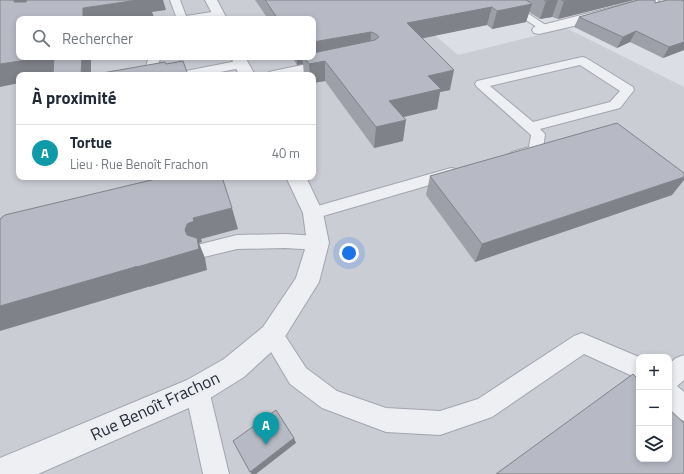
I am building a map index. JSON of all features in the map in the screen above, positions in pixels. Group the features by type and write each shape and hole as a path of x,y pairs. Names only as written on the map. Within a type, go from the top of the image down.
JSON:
{"street":[{"path":"212,0 220,16"},
{"path":"542,29 653,0"},
{"name":"Rue Benoît Frachon","path":"2,474 197,390 234,368 272,335 307,282 318,243 313,213 297,180"}],"lane":[{"path":"175,0 181,16"},
{"path":"501,0 542,29"},
{"path":"506,158 536,150 538,134 530,127 481,84 582,61 628,90 616,105 530,127"},
{"path":"288,72 340,62"},
{"path":"203,72 242,65"},
{"path":"313,213 461,171"},
{"path":"204,250 237,242 284,241 318,243"},
{"path":"272,335 298,376 330,400 386,420 440,423 484,409 582,343 636,367"},
{"path":"672,376 684,366"},
{"path":"197,390 216,474"},
{"path":"672,397 684,409"}],"shaded area":[{"path":"0,0 393,0 458,55 566,28 684,87 684,474 0,474"}],"building":[{"path":"0,0 26,2 27,0 138,0 83,8 83,16 16,16 16,60 26,60 0,64"},
{"path":"265,0 526,0 532,4 497,11 492,7 407,23 454,70 428,76 441,89 389,101 406,120 376,127 325,61 309,64 306,60 316,60 316,52 375,40 379,37 371,32 316,41 316,16 276,16"},
{"path":"638,0 655,0 655,3 667,0 684,1 684,42 669,47 636,31 623,37 579,17"},
{"path":"54,60 82,60 81,72 53,72"},
{"path":"183,61 187,72 108,72 165,62 166,64"},
{"path":"617,123 684,173 684,177 482,244 430,176"},
{"path":"151,180 223,180 232,208 193,218 194,221 187,224 185,230 187,235 197,238 199,249 0,306 0,219 5,215"},
{"path":"633,374 636,377 636,462 672,462 672,412 684,423 684,474 496,474"},
{"path":"276,410 294,438 250,472 233,441"}],"place":[{"name":"Tortue","path":"266,445"}]}
